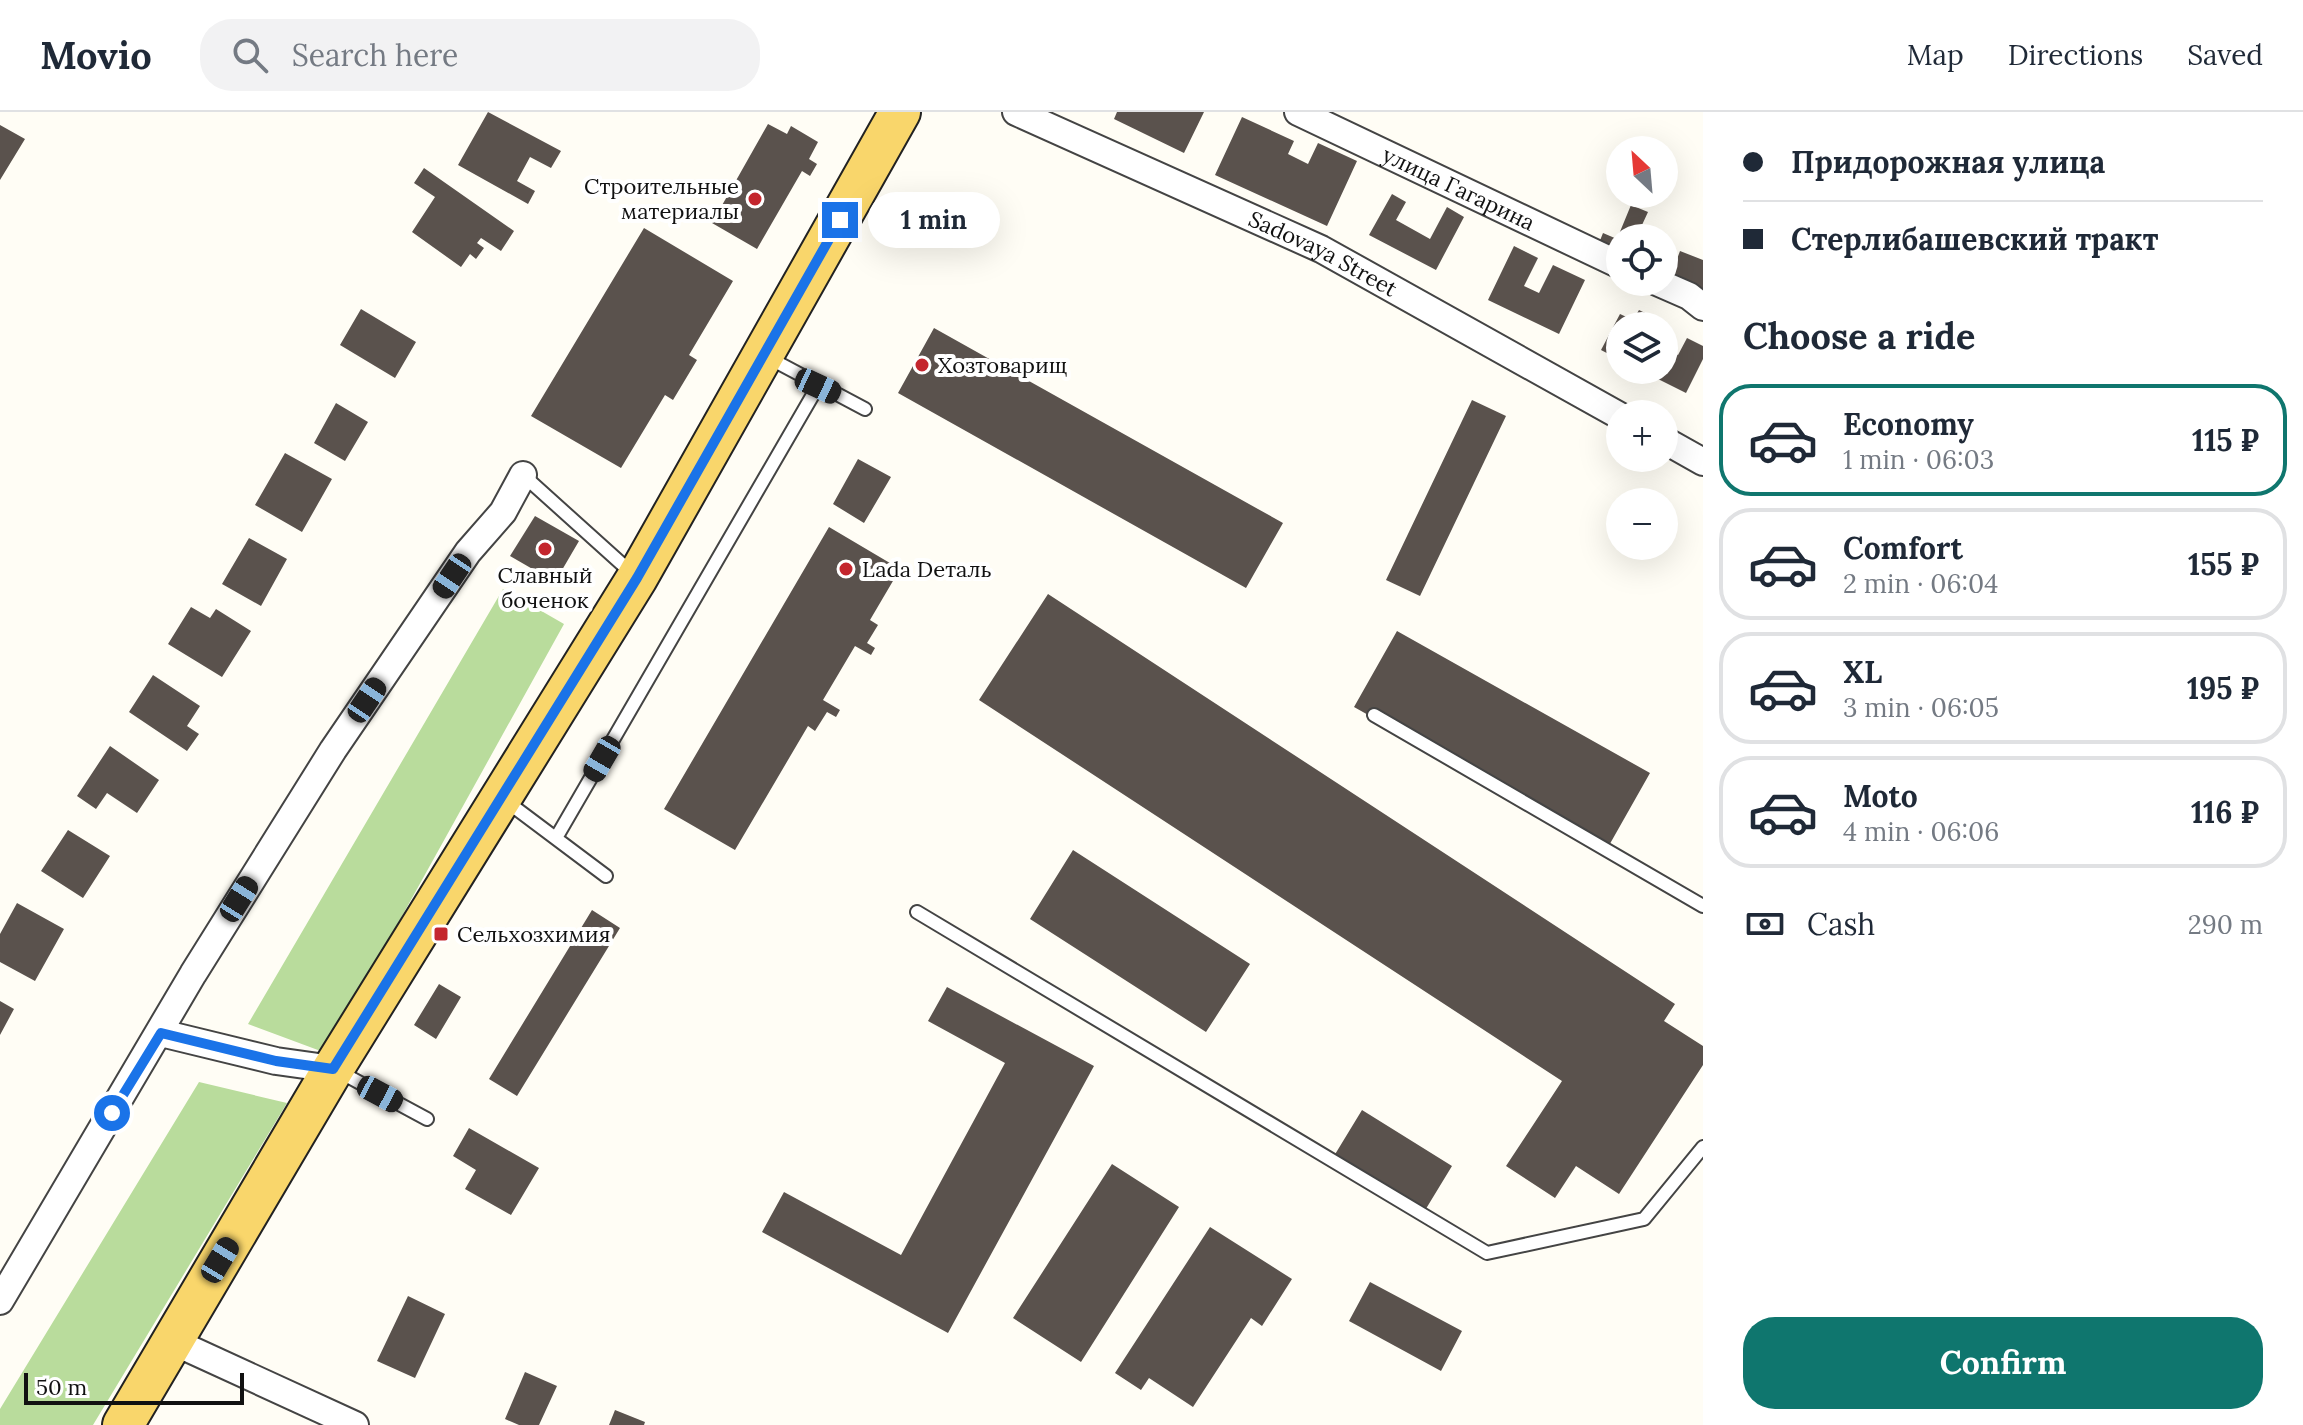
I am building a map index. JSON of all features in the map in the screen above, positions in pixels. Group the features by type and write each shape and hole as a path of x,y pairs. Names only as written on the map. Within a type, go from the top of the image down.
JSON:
{"main road":[{"path":"123,1425 333,1069 637,578 900,112"}],"street":[{"name":"Sadovaya Street","path":"1016,112 1321,249 1606,408"},
{"name":"улица Гагарина","path":"1298,112 1606,258"},
{"path":"1678,291 1703,307"},
{"path":"1678,448 1703,462"},
{"path":"0,1301 161,1033 193,974 333,750 468,552 503,512 523,475"},
{"path":"161,1033 276,1061 333,1069"},
{"path":"172,1341 355,1425"}],"lane":[{"path":"764,355 865,409"},
{"path":"556,838 818,386"},
{"path":"523,475 637,578"},
{"path":"1374,715 1703,906"},
{"path":"502,797 606,876"},
{"path":"917,912 1487,1253 1644,1219 1703,1147"},
{"path":"333,1069 427,1119"}],"green space":[{"path":"503,589 564,624 326,1053 248,1024"},
{"path":"199,1082 287,1103 93,1425 0,1425 0,1409"}],"building":[{"path":"488,112 561,151 551,168 530,157 517,181 535,191 528,204 458,165"},
{"path":"1117,112 1204,112 1184,153 1114,119"},
{"path":"1242,117 1294,141 1288,154 1308,164 1318,143 1357,161 1327,226 1215,175"},
{"name":"Строительные материалы","path":"768,124 787,134 791,126 818,142 809,159 817,164 810,176 802,171 757,249 712,223"},
{"path":"0,125 25,139 0,180"},
{"path":"424,168 514,231 501,251 481,238 477,243 484,248 476,259 470,254 461,267 412,232 435,197 414,183"},
{"path":"1392,194 1406,202 1396,220 1430,239 1447,207 1464,217 1436,270 1369,235"},
{"path":"1630,208 1648,212 1642,224 1623,224"},
{"path":"644,228 733,281 689,355 697,360 673,400 665,395 621,468 531,416"},
{"path":"1603,233 1606,234 1606,252 1597,248"},
{"path":"1514,246 1538,258 1524,286 1539,293 1553,265 1585,280 1559,334 1488,300"},
{"path":"1680,251 1703,260 1703,290 1678,281"},
{"path":"361,309 416,342 395,378 340,345"},
{"path":"934,328 1283,523 1246,588 898,393"},
{"path":"1687,338 1703,346 1703,359 1686,393 1668,384 1678,384 1678,355"},
{"path":"1472,400 1506,416 1420,596 1386,580"},
{"path":"336,403 368,422 345,461 314,443"},
{"path":"285,453 332,479 302,532 255,505"},
{"path":"858,459 891,477 864,523 833,504"},
{"name":"Славный боченок","path":"535,516 579,541 555,582 510,556"},
{"path":"829,527 900,569 870,620 878,625 867,643 875,648 871,655 855,646 823,700 840,710 836,717 827,712 815,731 808,726 735,850 664,809"},
{"path":"249,538 287,559 261,606 222,584"},
{"path":"1048,594 1675,1004 1664,1021 1703,1046 1703,1065 1619,1194 1576,1166 1555,1198 1506,1166 1562,1081 979,700"},
{"path":"191,607 210,618 216,609 251,631 222,677 168,644"},
{"path":"1397,631 1650,773 1607,849 1354,707"},
{"path":"153,675 200,706 187,726 199,734 187,751 129,712"},
{"path":"110,746 159,780 137,813 107,793 96,809 77,796"},
{"path":"68,830 110,856 83,898 41,871"},
{"path":"1073,850 1250,964 1206,1032 1030,919"},
{"path":"17,903 64,929 35,981 0,962 0,934"},
{"path":"592,910 620,928 517,1096 489,1079"},
{"path":"439,984 461,997 436,1039 414,1025"},
{"path":"947,987 1094,1066 948,1333 762,1232 784,1192 901,1255 1005,1063 928,1021"},
{"path":"0,1001 14,1009 0,1035"},
{"path":"1362,1110 1452,1166 1424,1212 1334,1156"},
{"path":"469,1128 539,1168 511,1215 465,1189 476,1170 453,1156"},
{"path":"1112,1164 1179,1207 1081,1362 1013,1318"},
{"path":"1210,1227 1292,1279 1262,1326 1251,1318 1193,1407 1149,1378 1141,1390 1115,1373"},
{"path":"1370,1282 1462,1331 1441,1371 1349,1321"},
{"path":"408,1296 445,1314 415,1378 377,1361"},
{"path":"525,1372 557,1386 539,1425 519,1425 505,1419"},
{"path":"615,1410 645,1422 644,1425 609,1425"}],"place":[{"name":"Строительные материалы","path":"755,199"},
{"name":"Хозтоварищ","path":"922,365"},
{"name":"Славный боченок","path":"545,549"},
{"name":"Lada Dеталь","path":"846,569"},
{"name":"Сельхозхимия","path":"441,934"}],"route":[{"path":"112,1113 161,1033 276,1061 333,1069 637,578 840,220"}]}
